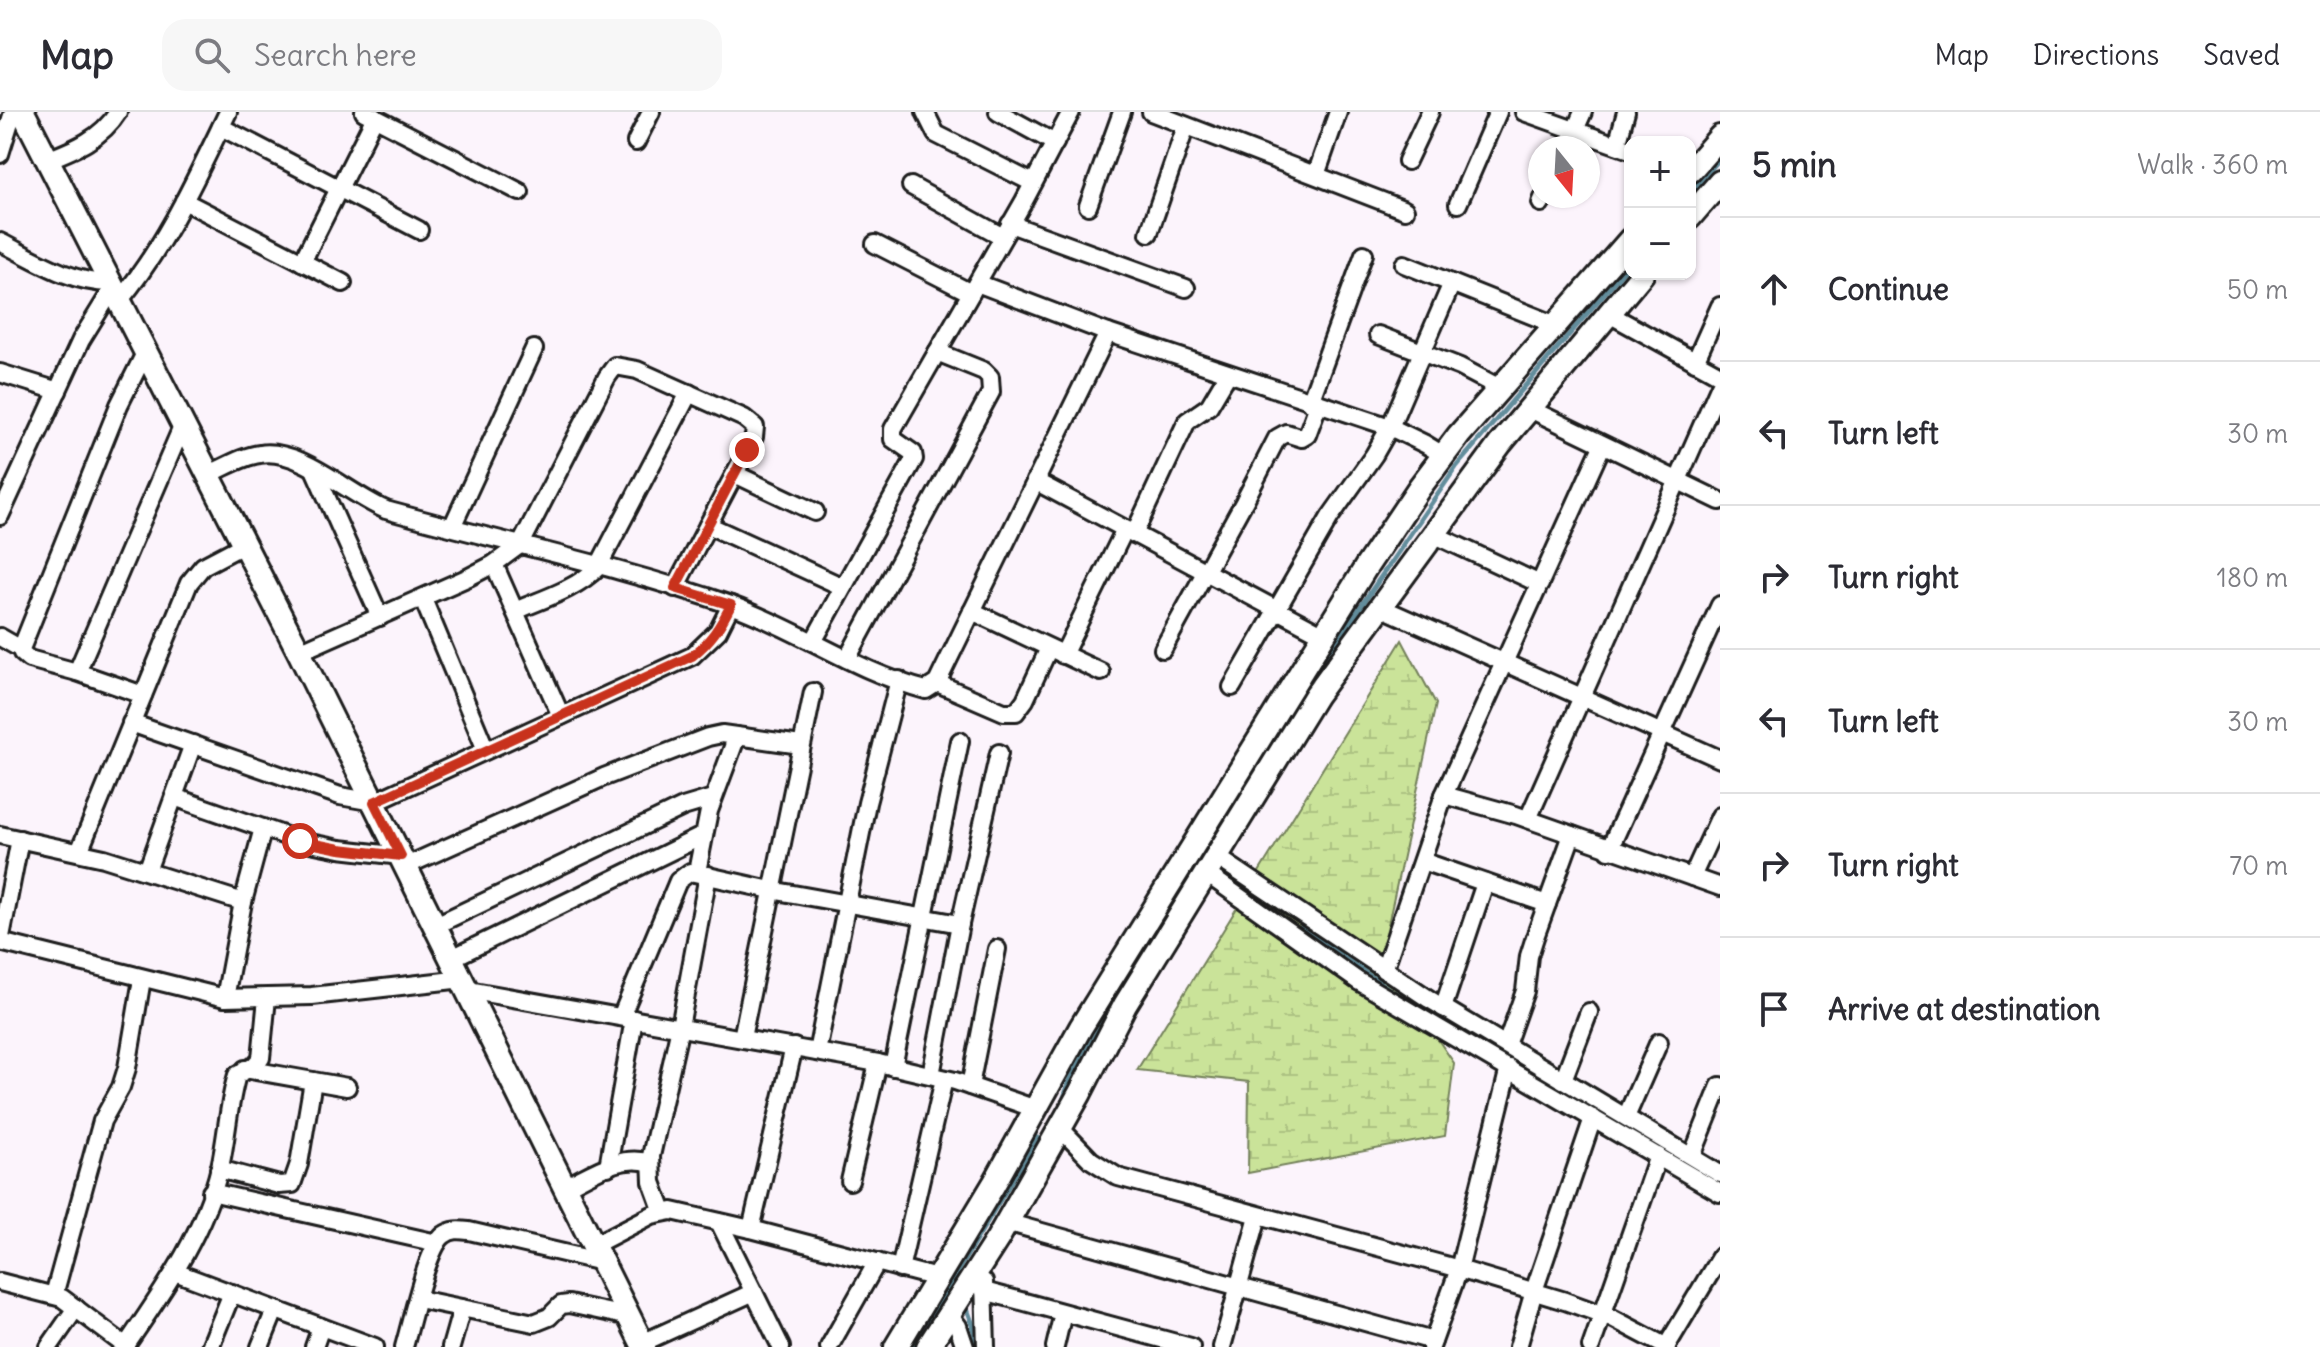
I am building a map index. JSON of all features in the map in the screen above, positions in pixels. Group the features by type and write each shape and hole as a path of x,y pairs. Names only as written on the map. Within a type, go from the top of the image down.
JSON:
{"street":[{"path":"0,154 13,112"},
{"path":"23,112 299,652 643,1345 754,1292"},
{"path":"47,160 83,146 104,129 118,112"},
{"path":"636,142 651,112"},
{"path":"925,112 930,126 944,139 1033,183"},
{"path":"998,112 1055,143"},
{"path":"813,642 914,459 913,453 893,439 893,429 1071,112"},
{"path":"1088,206 1122,112"},
{"path":"1151,112 1405,210"},
{"path":"1316,175 1338,112"},
{"path":"1407,161 1430,112"},
{"path":"1458,204 1498,112"},
{"path":"1524,112 1624,148"},
{"path":"1573,136 1583,112"},
{"path":"1625,136 1626,112"},
{"path":"302,262 370,115 520,192"},
{"path":"2,507 88,327 114,291 143,273 184,201 224,119 338,188 419,230"},
{"path":"1149,233 1186,126"},
{"path":"1696,164 1720,137"},
{"path":"1696,210 1720,182"},
{"path":"911,186 1007,230 1186,288"},
{"path":"184,201 343,283"},
{"path":"0,242 61,273 114,291"},
{"path":"875,244 974,288 1390,427 1443,455"},
{"path":"896,1347 1081,1027 1401,514 1443,455 1624,247"},
{"path":"1163,649 1277,438 1286,433 1302,438 1307,435 1314,403 1364,254"},
{"path":"1404,264 1556,325"},
{"path":"928,1347 1006,1222 1125,1005 1316,695 1500,444 1637,280"},
{"path":"1232,687 1330,517 1390,427 1452,283"},
{"path":"1695,362 1720,306"},
{"path":"1609,314 1720,375"},
{"path":"207,475 250,456 264,453 281,455 314,469 368,503 386,510 521,544 731,605 847,659 926,690 937,683 1108,333"},
{"path":"1378,335 1460,367 1500,388"},
{"path":"452,527 534,349"},
{"path":"847,659 991,392 990,377 984,371 937,352"},
{"path":"21,649 113,419 145,353"},
{"path":"299,652 423,599 494,564 521,544 612,368 620,365 753,423 754,437 675,588"},
{"path":"0,373 58,391"},
{"path":"937,683 1004,712 1016,712 1130,532 1187,421 1209,406 1228,374"},
{"path":"1528,819 1720,385"},
{"path":"515,611 570,586 598,567 689,393"},
{"path":"1530,409 1720,501"},
{"path":"77,672 182,427"},
{"path":"1384,970 1444,795 1602,446"},
{"path":"314,469 380,617"},
{"path":"735,474 815,512"},
{"path":"1035,481 1324,635"},
{"path":"708,525 843,587"},
{"path":"1433,534 1540,584"},
{"path":"79,852 189,583 203,566 243,545"},
{"path":"494,564 561,716"},
{"path":"423,599 486,750"},
{"path":"131,723 340,796 374,802 692,656 718,631 731,605"},
{"path":"1609,850 1720,605"},
{"path":"1380,607 1720,759"},
{"path":"972,611 1101,672"},
{"path":"0,637 21,649 29,659 143,695"},
{"path":"817,1052 867,803 899,680"},
{"path":"742,1038 813,692"},
{"path":"174,797 300,841 403,861 604,777 722,734 801,745"},
{"path":"663,1212 652,1182 651,1163 680,1027 703,874 704,835 713,798 737,736"},
{"path":"850,1181 886,1065 923,917 960,741"},
{"path":"147,871 193,744"},
{"path":"900,1269 938,1077 960,924 999,753"},
{"path":"1444,795 1528,819 1720,887"},
{"path":"436,925 683,807 713,798"},
{"path":"1692,877 1720,816"},
{"path":"225,998 243,902 263,828"},
{"path":"0,835 79,852 243,902"},
{"path":"452,958 704,835"},
{"path":"1506,1045 1525,991 1529,956 1572,835"},
{"path":"20,839 0,942 225,998 465,985 886,1065 970,1086 1036,1109"},
{"path":"1422,861 1547,904"},
{"path":"1212,865 1720,1174"},
{"path":"1212,865 1358,981 1720,1193"},
{"path":"608,1167 627,1018 678,881 686,873 960,924"},
{"path":"1443,1008 1485,883"},
{"path":"970,1086 997,949"},
{"path":"54,1295 102,1121 121,1087 127,1068 142,979"},
{"path":"0,1282 54,1295 126,1347 192,1241 219,1169 237,1075 258,1063 262,1053 267,998"},
{"path":"1563,1080 1589,1012"},
{"path":"1626,1117 1659,1042"},
{"path":"751,1229 794,1047"},
{"path":"1006,1222 1239,1286 1432,1344 1459,1269 1509,1068"},
{"path":"245,1069 347,1087"},
{"path":"219,1169 279,1185 292,1184 299,1164 313,1081"},
{"path":"1692,1156 1720,1086"},
{"path":"1518,1347 1593,1118"},
{"path":"1060,1128 1091,1160 1118,1177 1534,1291 1603,1314 1666,1347 1720,1257"},
{"path":"1591,1347 1658,1156"},
{"path":"565,1187 608,1167 636,1159 651,1163"},
{"path":"211,1192 437,1243"},
{"path":"404,1347 437,1243 443,1236 457,1230 598,1253 663,1212 672,1211 937,1278"},
{"path":"1222,1347 1258,1216"},
{"path":"719,1222 781,1347"},
{"path":"983,1261 986,1347"},
{"path":"829,1347 877,1262"},
{"path":"175,1272 372,1346"},
{"path":"984,1291 1191,1347"},
{"path":"210,1347 232,1293"},
{"path":"418,1299 534,1323 549,1317 561,1305 569,1304 630,1317"},
{"path":"49,1347 76,1308"},
{"path":"451,1347 462,1308"},
{"path":"260,1347 275,1310"},
{"path":"1055,1347 1063,1313"},
{"path":"949,1314 958,1326 965,1347"},
{"path":"314,1347 321,1327"}],"green space":[{"path":"1402,640 1436,704 1381,957 1454,1063 1445,1136 1248,1173 1249,1082 1137,1070"}],"waterway":[{"path":"1696,186 1720,158"},
{"path":"1124,987 1327,656 1456,467 1624,270"},
{"path":"1301,928 1392,991 1492,1050"},
{"path":"1063,1100 1071,1078 1114,1002"},
{"path":"912,1347 1037,1138"},
{"path":"966,1306 977,1347"}],"route":[{"path":"300,841 401,856 374,802 692,656 709,643 731,605 675,588 747,450"}]}
